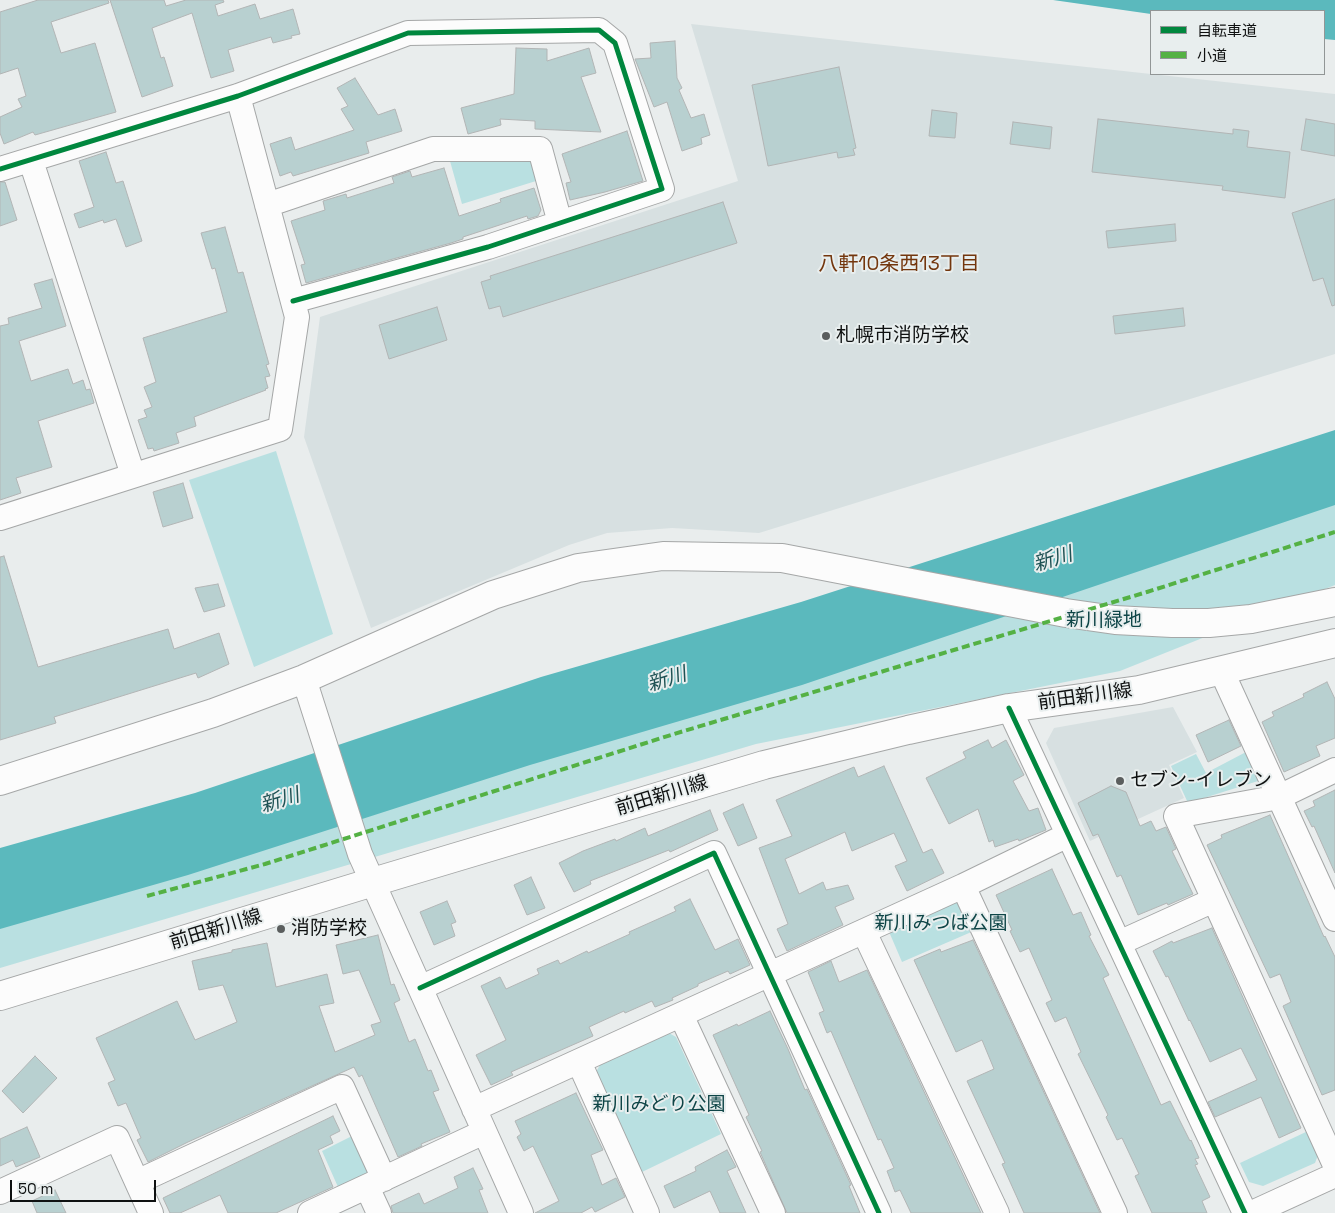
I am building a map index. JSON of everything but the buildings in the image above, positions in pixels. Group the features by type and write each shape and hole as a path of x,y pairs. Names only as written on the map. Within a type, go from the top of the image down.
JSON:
{"main road":[{"path":"0,781 213,712 304,679 494,595 578,568 663,556 782,558 1066,613 1115,620 1209,623 1251,619 1335,602"},
{"name":"前田新川線","path":"0,996 764,765 1009,708 1138,690 1335,642"}],"street":[{"path":"0,169 238,96 408,33 599,30 615,43 662,190 488,247 293,302"},
{"path":"0,518 280,429 297,317 238,96"},
{"path":"267,205 433,150 540,149 560,223"},
{"path":"31,161 133,475"},
{"path":"1221,670 1335,920"},
{"path":"304,679 360,854 522,1213"},
{"path":"1009,708 1245,1213"},
{"path":"1335,770 1279,797 1176,816 1335,1164"},
{"path":"474,1110 864,932 1068,836"},
{"path":"420,988 714,854 880,1213"},
{"path":"963,886 1114,1213"},
{"path":"1119,943 1214,900"},
{"path":"864,932 996,1213"},
{"path":"681,1015 772,1213"},
{"path":"579,1062 647,1213"},
{"path":"137,1182 342,1088 376,1183 379,1213"},
{"path":"310,1213 484,1132"},
{"path":"0,1192 117,1138 151,1213"},
{"path":"1252,1213 1335,1175"}],"shaded area":[{"name":"札幌市消防学校","path":"691,24 1335,94 1335,354 759,533 672,528 607,533 569,545 371,628 304,437 320,317 738,181"},
{"name":"セブン-イレブン","path":"1173,707 1197,752 1169,765 1184,798 1090,841 1046,743 1054,728"}],"green space":[{"path":"534,157 536,181 462,204 450,161"},
{"path":"276,451 333,634 254,667 189,480"},
{"name":"新川緑地","path":"1335,491 1335,585 1120,671 756,744 0,968 0,898"},
{"path":"1246,752 1258,781 1188,803 1171,766 1196,754 1206,773"},
{"name":"新川みつば公園","path":"961,893 976,930 902,962 887,927"},
{"name":"新川みどり公園","path":"667,1032 676,1037 721,1134 642,1172 596,1072 600,1065"},
{"path":"1308,1131 1318,1155 1315,1163 1263,1186 1249,1182 1240,1163"},
{"path":"356,1134 372,1171 338,1187 322,1151"}],"water":[{"path":"1053,0 1335,0 1335,40 1325,39 1325,10 1150,10 1150,14"},
{"name":"新川","path":"1335,430 1335,505 802,685 530,765 188,875 0,929 0,848 195,793 541,677 801,602"}],"marked path":[{"path":"147,896 265,864 674,734 1147,592 1335,532"}],"cycle path":[{"path":"0,169 238,96 408,33 599,30 615,43 662,189 488,247 293,301"},
{"path":"1009,708 1245,1213"},
{"path":"420,988 714,853 879,1213"}],"place":[{"name":"札幌市消防学校","path":"826,336"},
{"name":"セブン-イレブン","path":"1120,781"},
{"name":"消防学校","path":"281,929"}],"district":[{"name":"八軒10条西13丁目","path":"899,265"}]}
